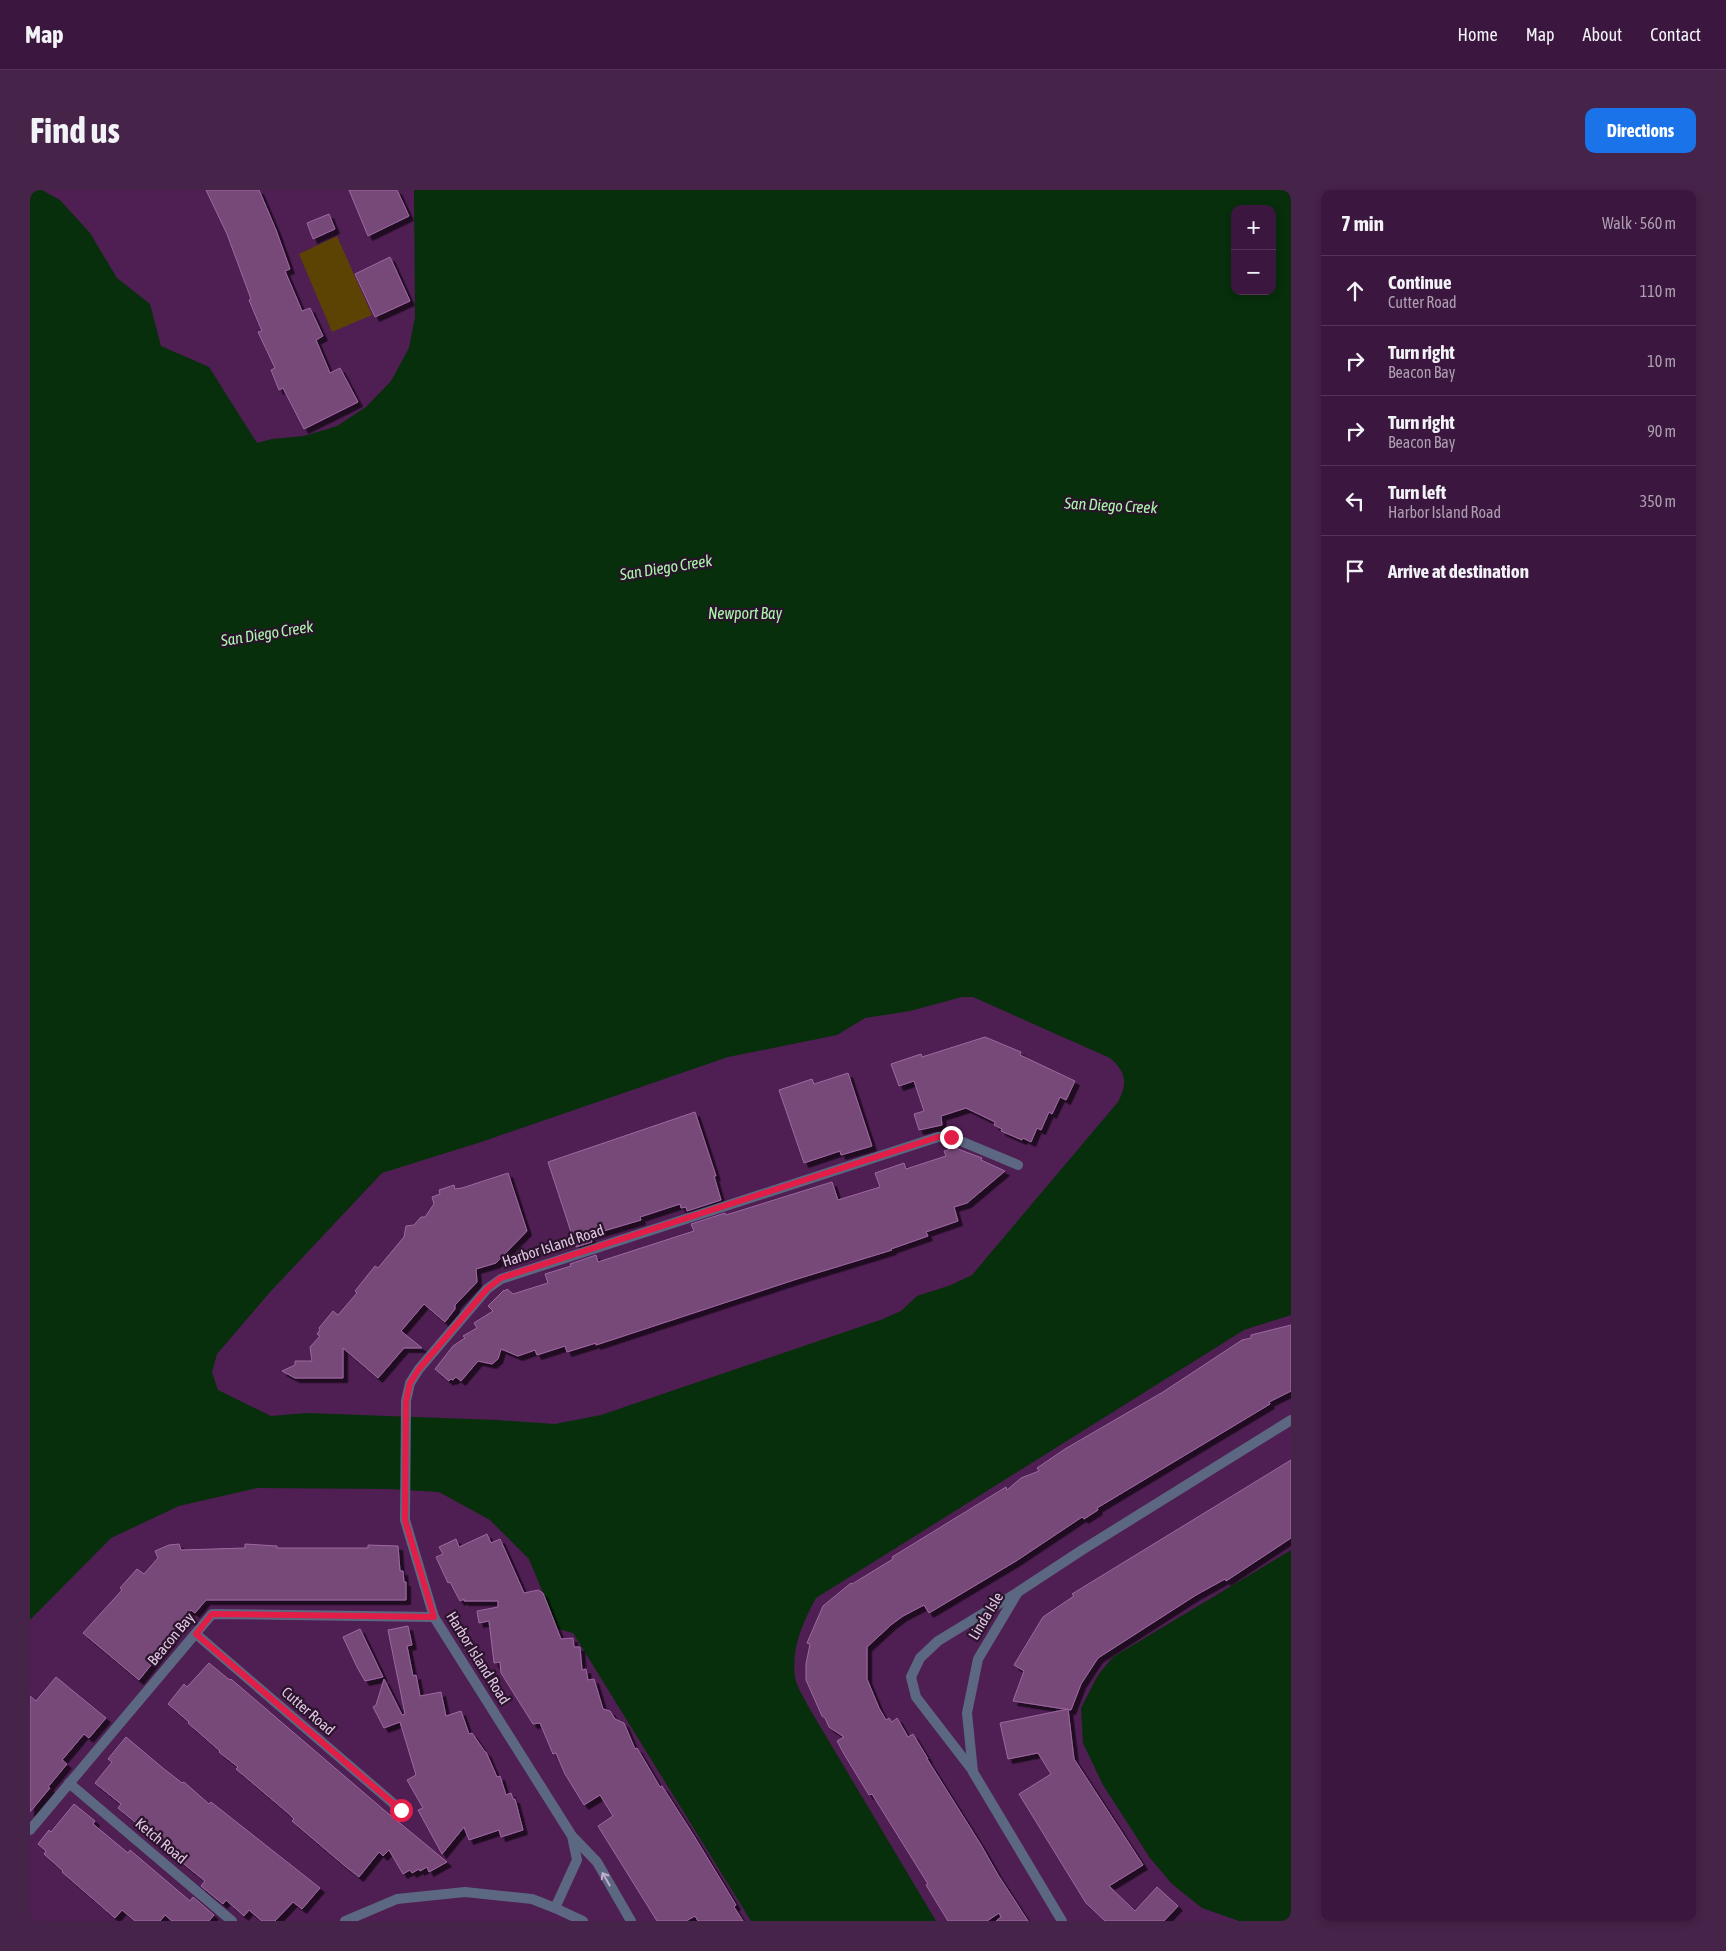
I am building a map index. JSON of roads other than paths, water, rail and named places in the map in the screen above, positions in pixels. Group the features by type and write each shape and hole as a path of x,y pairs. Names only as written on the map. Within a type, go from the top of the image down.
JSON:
{"street":[{"name":"Harbor Island Road","path":"631,1921 597,1862 572,1836 434,1617 405,1520 406,1401 410,1383 419,1369 487,1289 501,1278 938,1137 951,1137 1018,1165"},
{"name":"Linda Isle","path":"1062,1921 973,1772 967,1713 978,1659 1018,1592 1291,1420"},
{"path":"973,1772 916,1697 911,1677 920,1658 938,1641 1018,1592"},
{"name":"Beacon Bay","path":"30,1830 212,1614 434,1617"},
{"name":"Cutter Road","path":"196,1634 401,1810"},
{"name":"Ketch Road","path":"69,1784 232,1921"},
{"name":"Harbor Island Road","path":"555,1908 577,1860 572,1836"},
{"path":"345,1921 397,1899 465,1892 532,1900 583,1921"}],"water":[{"name":"Newport Bay","path":"30,190 42,190 60,200 90,233 117,278 150,304 161,346 209,367 257,443 272,439 304,436 337,426 366,407 391,381 409,348 415,317 414,190 1291,190 1291,1315 1244,1330 816,1598 796,1646 794,1666 797,1684 808,1706 936,1921 751,1921 573,1633 558,1629 529,1559 490,1520 439,1492 389,1489 257,1488 179,1506 111,1538 30,1620","holes":["962,997 973,997 1110,1058 1122,1073 1124,1083 1118,1102 972,1275 951,1285 917,1296 901,1311 883,1319 601,1415 555,1424 307,1413 271,1416 218,1390 212,1372 217,1354 271,1291 382,1173 481,1142 728,1057 837,1035 865,1018 910,1011"]},
{"path":"1291,1550 1291,1921 1239,1921 1202,1908 1172,1884 1150,1858 1103,1785 1083,1743 1081,1708 1098,1675 1113,1657"}],"water label":[{"name":"San Diego Creek","path":"1111,505"},
{"name":"San Diego Creek","path":"666,567"},
{"name":"San Diego Creek","path":"267,633"}]}
